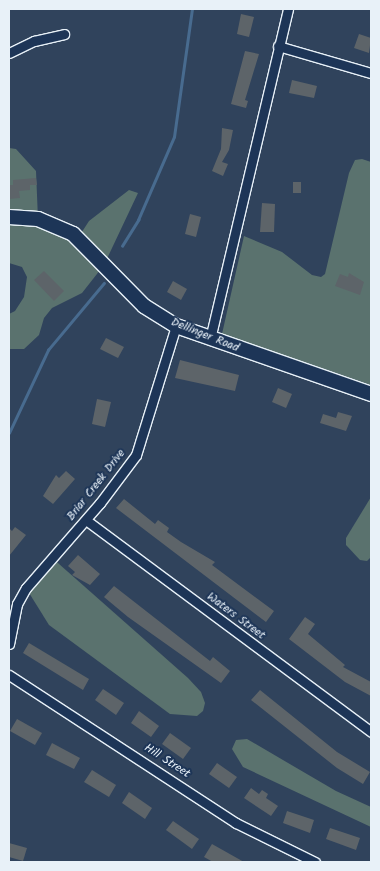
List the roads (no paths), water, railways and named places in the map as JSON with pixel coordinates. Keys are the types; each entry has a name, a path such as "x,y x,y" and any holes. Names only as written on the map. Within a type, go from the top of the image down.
{"street":[{"path":"210,339 288,9"},
{"path":"9,53 41,39 64,34"},
{"path":"278,46 371,73"},
{"name":"Dellinger Road","path":"9,217 38,219 73,234 144,306 176,326 371,394"},
{"name":"Briar Creek Drive","path":"9,644 17,604 26,588 86,520 136,455 176,326"},
{"name":"Waters Street","path":"86,520 371,732"},
{"name":"Hill Street","path":"9,675 236,822 315,862"}],"waterway":[{"path":"122,246 138,220 174,137 192,9"},
{"path":"9,433 48,350 104,283"}]}
